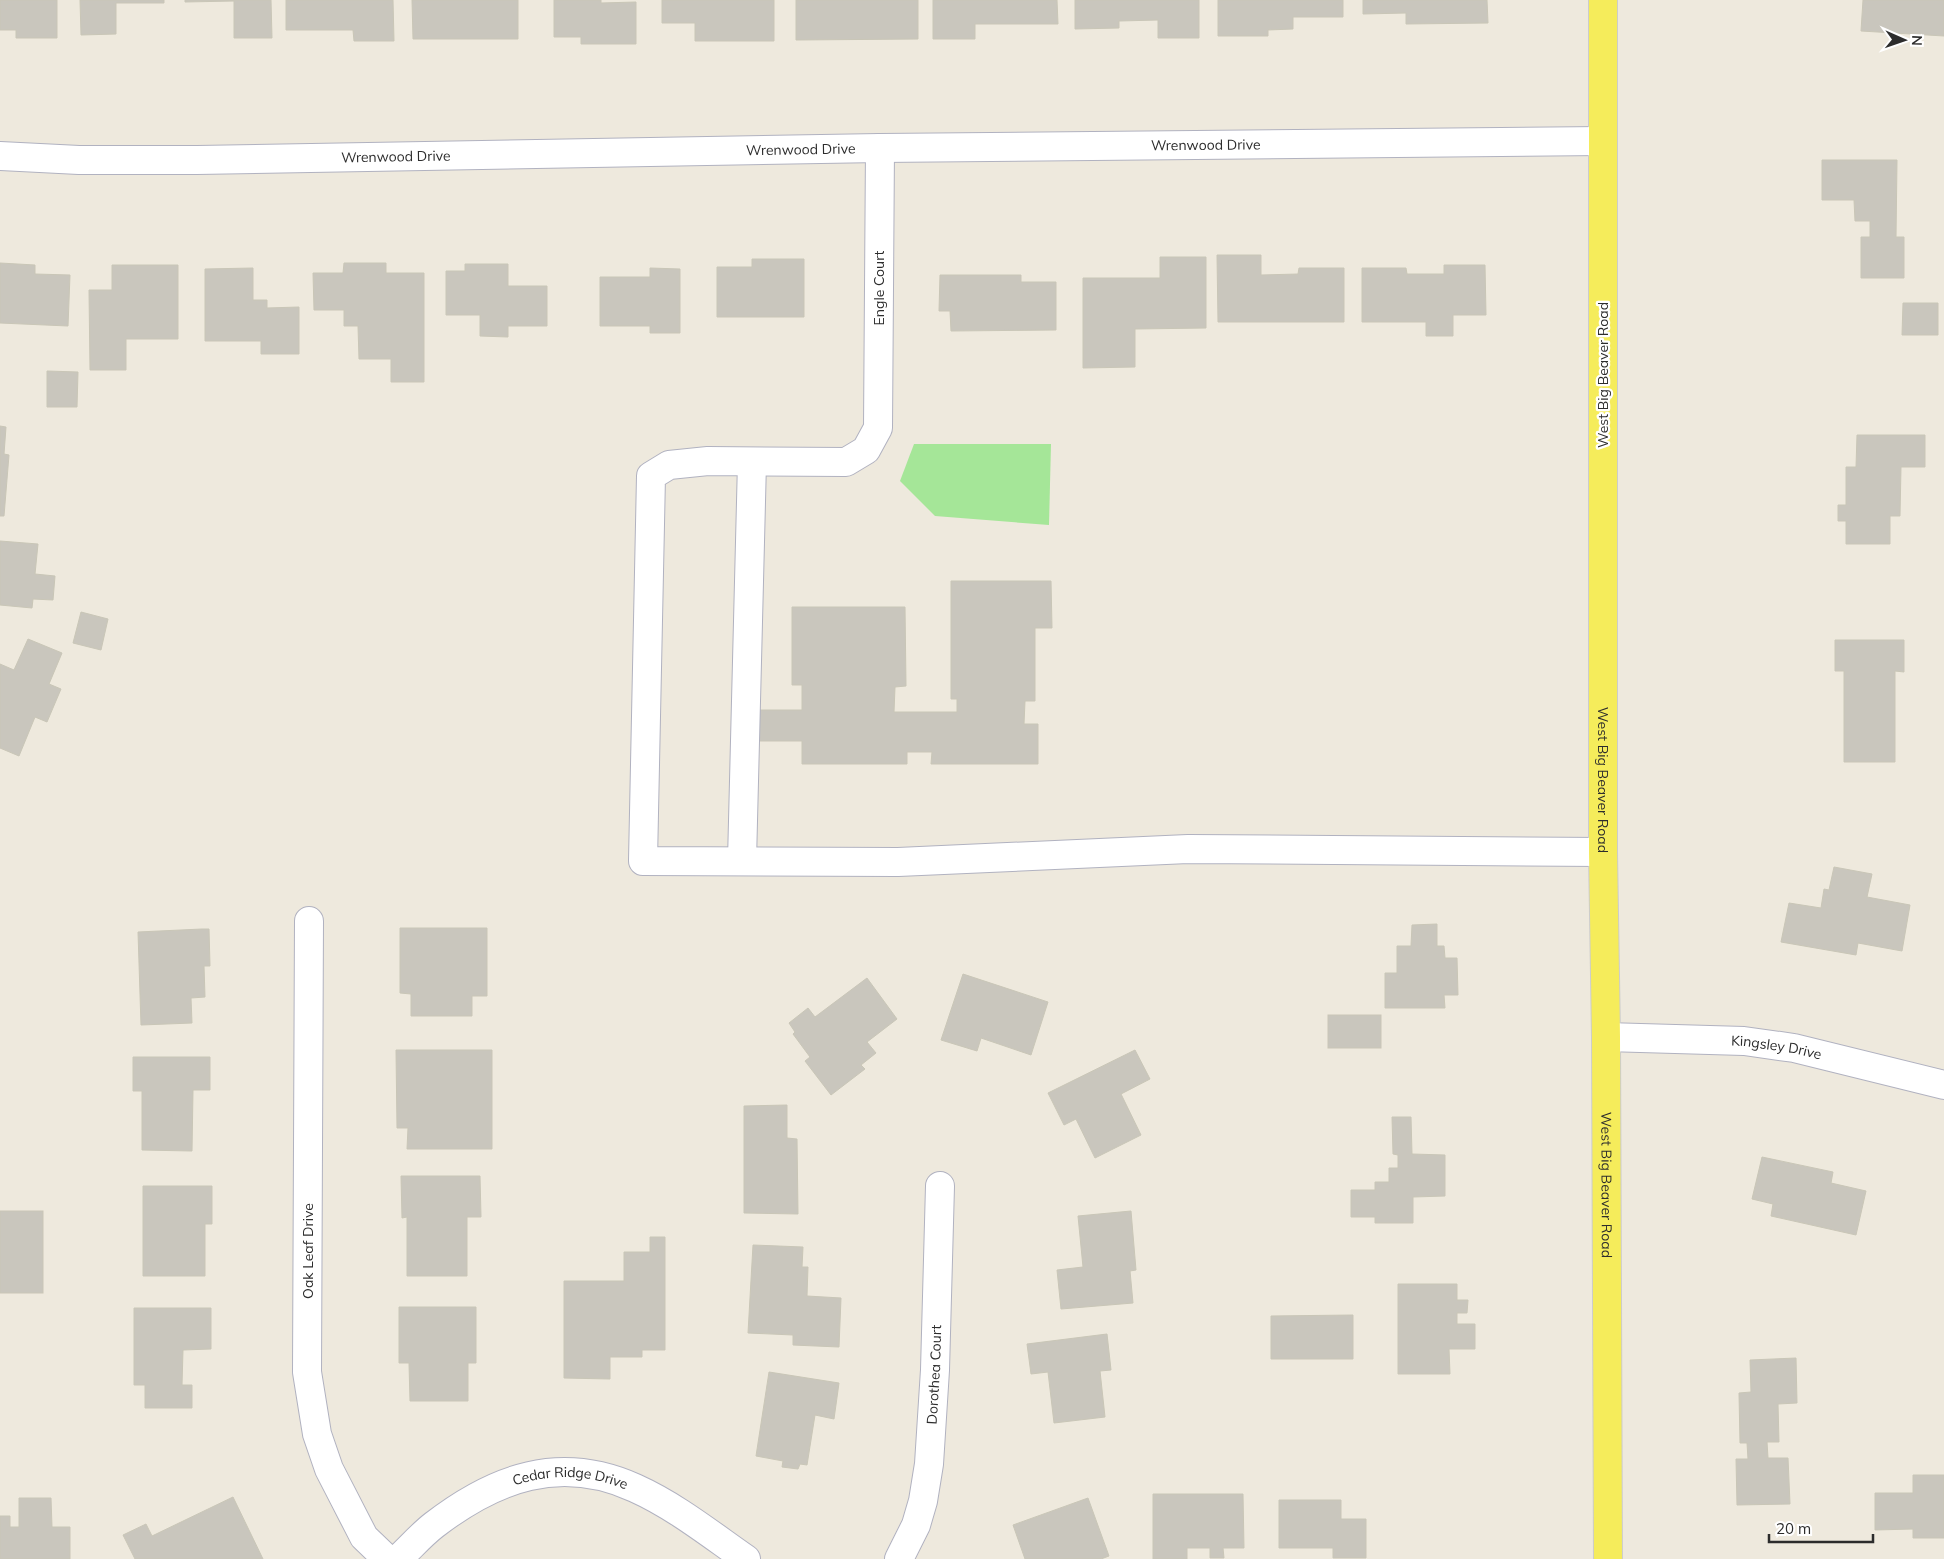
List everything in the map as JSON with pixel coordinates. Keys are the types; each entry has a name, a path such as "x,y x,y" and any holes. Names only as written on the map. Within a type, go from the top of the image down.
{"main road":[{"name":"West Big Beaver Road","path":"1603,0 1602,852 1606,1037 1608,1559"}],"street":[{"name":"Wrenwood Drive","path":"0,156 79,160 197,160 880,148 1603,141"},
{"name":"Engle Court","path":"752,462 846,462 866,450 878,428 880,148"},
{"path":"742,861 752,462 708,462 669,465 650,476 643,861 898,862 1188,849 1602,852"},
{"name":"Oak Leaf Drive","path":"309,921 307,1372 317,1434 329,1469 364,1537 386,1559"},
{"name":"Kingsley Drive","path":"1606,1037 1718,1040 1794,1048 1944,1085"},
{"name":"Dorothea Court","path":"899,1559 916,1525 923,1501 929,1464 936,1370 940,1186"},
{"name":"Cedar Ridge Drive","path":"398,1559 433,1526 479,1494 525,1476 549,1473 578,1473 614,1480 635,1488 672,1507 746,1559"}],"green space":[{"path":"914,444 1051,444 1049,525 935,516 900,481"}],"building":[{"path":"0,0 57,0 57,38 16,38 16,30 0,30"},
{"path":"80,0 164,0 164,3 116,3 116,34 81,35"},
{"path":"185,0 271,0 272,38 234,38 234,1 185,2"},
{"path":"286,0 393,0 394,41 354,41 353,30 286,30"},
{"path":"412,0 518,0 518,39 413,39"},
{"path":"554,0 601,0 601,3 636,2 636,44 581,44 581,37 554,37"},
{"path":"662,0 774,0 774,41 695,41 695,23 662,23"},
{"path":"796,0 918,0 918,39 796,40"},
{"path":"933,0 1057,0 1058,24 975,24 975,39 933,39"},
{"path":"1075,0 1199,0 1199,38 1158,38 1158,20 1119,21 1119,28 1075,29"},
{"path":"1218,0 1343,0 1343,17 1293,17 1293,29 1268,30 1268,36 1218,36"},
{"path":"1363,0 1487,0 1488,23 1406,24 1406,13 1363,14"},
{"path":"1863,0 1944,0 1944,36 1861,31"},
{"path":"1822,160 1897,160 1896,237 1904,237 1904,278 1861,278 1861,237 1870,237 1870,221 1855,221 1854,200 1822,200"},
{"path":"1217,255 1261,255 1261,275 1298,274 1299,268 1344,268 1344,322 1218,322"},
{"path":"1160,257 1206,257 1206,328 1135,329 1135,367 1083,368 1083,278 1160,278"},
{"path":"752,259 804,259 804,317 717,317 717,267 752,267"},
{"path":"0,263 35,265 35,274 70,275 68,326 0,323"},
{"path":"344,263 386,263 386,273 424,273 424,382 391,382 391,359 359,359 358,326 344,326 344,310 314,310 313,273 343,273"},
{"path":"465,264 508,264 508,286 547,286 547,326 508,326 508,337 480,336 480,315 446,315 446,271 465,271"},
{"path":"112,265 178,265 178,339 126,339 126,370 90,370 89,290 112,290"},
{"path":"1444,265 1485,265 1486,315 1453,315 1453,336 1426,336 1426,322 1362,322 1362,268 1406,268 1407,274 1444,274"},
{"path":"253,268 253,300 267,300 267,308 299,307 299,354 261,354 261,341 205,341 205,269"},
{"path":"650,268 680,269 680,333 650,333 650,326 600,326 600,277 650,277"},
{"path":"940,275 1021,275 1021,282 1056,282 1056,330 951,331 950,311 939,311"},
{"path":"1903,303 1938,303 1938,335 1902,335"},
{"path":"47,371 78,372 77,407 47,407"},
{"path":"0,426 6,427 4,454 9,455 4,516 0,516"},
{"path":"1857,435 1925,435 1925,467 1901,467 1900,516 1890,516 1890,544 1846,544 1846,521 1838,521 1838,505 1846,505 1846,467 1856,467"},
{"path":"0,541 38,544 35,574 55,576 53,600 33,599 32,608 0,605"},
{"path":"951,581 1051,581 1052,628 1035,628 1035,701 1025,701 1024,724 1038,724 1038,764 931,764 932,752 907,752 907,764 802,764 802,741 753,741 753,710 802,710 802,685 792,685 792,607 905,607 906,686 895,687 894,712 957,712 957,699 951,699"},
{"path":"81,612 108,619 101,650 73,643"},
{"path":"28,639 62,653 49,684 61,689 47,722 35,717 19,756 0,748 0,664 14,670"},
{"path":"1835,640 1904,640 1904,672 1895,671 1895,762 1844,762 1844,671 1835,671"},
{"path":"1834,867 1872,874 1867,897 1910,905 1902,951 1858,943 1856,955 1781,942 1789,903 1821,908 1824,889 1829,890"},
{"path":"1437,924 1437,946 1444,946 1445,958 1457,958 1458,995 1444,995 1445,1008 1385,1008 1385,973 1397,973 1397,946 1411,946 1412,925"},
{"path":"400,928 487,928 487,996 472,996 472,1016 411,1016 411,994 400,993"},
{"path":"209,929 210,966 204,966 205,997 191,998 192,1023 141,1025 138,932"},
{"path":"963,974 1048,1002 1031,1055 981,1038 977,1051 941,1040"},
{"path":"867,978 897,1019 867,1042 876,1053 861,1065 865,1069 831,1095 805,1061 810,1057 793,1034 795,1032 789,1023 808,1008 815,1017"},
{"path":"1328,1015 1381,1015 1381,1048 1328,1048"},
{"path":"396,1050 492,1050 492,1149 407,1149 408,1128 397,1128"},
{"path":"1135,1050 1150,1079 1121,1094 1141,1135 1095,1158 1076,1119 1064,1125 1048,1093"},
{"path":"133,1057 210,1057 210,1090 193,1090 192,1151 142,1150 142,1091 133,1091"},
{"path":"787,1105 787,1138 797,1139 798,1214 744,1213 744,1106"},
{"path":"1392,1117 1411,1117 1412,1154 1445,1155 1445,1196 1413,1197 1413,1223 1375,1223 1375,1217 1351,1217 1351,1190 1375,1190 1375,1182 1389,1182 1389,1168 1398,1168 1398,1155 1393,1154"},
{"path":"1762,1157 1833,1172 1831,1183 1866,1191 1856,1235 1771,1216 1773,1204 1752,1199"},
{"path":"401,1176 480,1176 481,1217 467,1217 467,1276 407,1276 407,1217 402,1218"},
{"path":"143,1186 212,1186 212,1224 205,1224 205,1276 143,1276"},
{"path":"0,1211 43,1211 43,1293 0,1293"},
{"path":"1131,1211 1136,1270 1130,1271 1133,1303 1061,1309 1057,1270 1083,1267 1078,1216"},
{"path":"650,1237 665,1237 665,1350 642,1350 642,1357 610,1357 610,1379 564,1378 564,1281 624,1281 624,1252 650,1252"},
{"path":"753,1245 803,1247 802,1267 808,1267 807,1296 841,1298 839,1347 793,1345 793,1335 748,1333"},
{"path":"1398,1284 1457,1284 1457,1300 1468,1300 1467,1313 1457,1313 1457,1324 1475,1324 1475,1349 1449,1349 1450,1374 1398,1374"},
{"path":"399,1307 476,1307 476,1363 468,1363 468,1401 410,1401 409,1363 399,1363"},
{"path":"134,1308 211,1308 211,1349 183,1350 182,1385 192,1385 192,1408 145,1408 145,1385 134,1385"},
{"path":"1353,1315 1353,1359 1271,1359 1271,1316"},
{"path":"1107,1334 1111,1370 1100,1371 1105,1417 1054,1423 1048,1372 1031,1374 1027,1344"},
{"path":"1796,1358 1797,1403 1778,1404 1779,1442 1767,1442 1768,1458 1788,1458 1790,1504 1737,1505 1736,1459 1748,1459 1747,1443 1740,1443 1739,1393 1751,1392 1750,1360"},
{"path":"769,1372 839,1383 834,1419 815,1415 807,1465 800,1464 798,1469 782,1467 783,1461 756,1456"},
{"path":"1913,1475 1944,1475 1944,1538 1913,1538 1913,1529 1875,1530 1875,1493 1913,1493"},
{"path":"1153,1494 1243,1494 1244,1548 1223,1548 1224,1558 1210,1558 1210,1548 1187,1548 1187,1559 1153,1559"},
{"path":"233,1497 263,1559 135,1559 123,1535 146,1524 152,1536"},
{"path":"19,1498 51,1498 52,1527 70,1527 70,1559 0,1559 0,1516 10,1516 10,1527 19,1527"},
{"path":"1088,1498 1109,1556 1101,1559 1025,1559 1013,1525"},
{"path":"1279,1500 1341,1500 1341,1519 1366,1519 1366,1558 1333,1558 1333,1548 1279,1548"}]}
